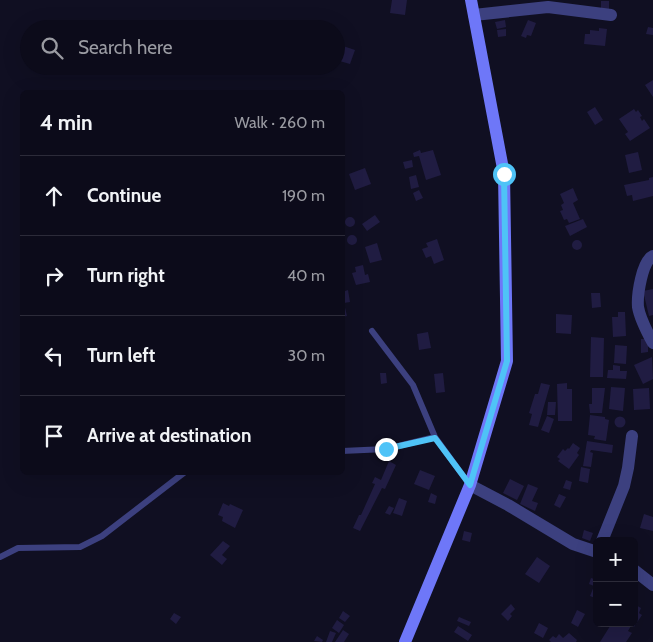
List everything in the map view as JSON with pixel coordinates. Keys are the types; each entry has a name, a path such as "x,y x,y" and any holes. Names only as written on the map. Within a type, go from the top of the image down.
{"main road":[{"path":"405,642 470,485 507,361 504,174 471,0"}],"street":[{"path":"474,15 548,7 611,15"},
{"path":"653,256 645,262 638,306 646,330 653,343"},
{"path":"604,537 624,486 632,436"},
{"path":"470,485 508,505 573,544 593,551"},
{"path":"638,573 653,585"}],"lane":[{"path":"372,331 413,384 435,438 470,485"},
{"path":"345,451 386,449 435,438"},
{"path":"0,557 18,548 80,548 102,536 182,475"}],"building":[{"path":"392,0 407,0 405,15 390,13"},
{"path":"601,1 609,1 609,10 601,10"},
{"path":"505,20 506,27 497,29 495,22"},
{"path":"528,20 536,23 531,36 527,35 526,38 521,36"},
{"path":"648,27 653,28 653,35 646,34"},
{"path":"599,28 607,29 605,46 584,44 585,34 590,34 590,30 599,31"},
{"path":"506,29 506,36 498,37 497,30"},
{"path":"345,47 355,50 350,64 345,63"},
{"path":"653,80 653,97 645,85"},
{"path":"595,107 603,120 595,125 587,112"},
{"path":"634,109 636,112 638,110 642,116 640,117 642,121 644,119 650,128 630,141 625,134 628,132 619,119"},
{"path":"420,150 421,153 433,150 441,175 426,180 419,156 414,157 413,153"},
{"path":"638,152 642,170 629,173 625,155"},
{"path":"412,160 413,167 405,169 403,162"},
{"path":"365,168 371,184 355,190 349,174"},
{"path":"416,175 419,187 411,189 409,177"},
{"path":"653,177 653,196 633,201 632,195 627,196 624,185 649,180 649,178"},
{"path":"573,188 578,200 573,203 580,219 569,223 567,219 564,220 560,211 563,210 561,205 564,203 560,194"},
{"path":"419,190 423,198 416,201 413,193"},
{"path":"375,215 380,222 367,231 362,224"},
{"path":"350,217 355,222 350,227 345,222"},
{"path":"583,219 587,227 570,236 565,226"},
{"path":"352,235 357,240 352,245 347,240"},
{"path":"437,239 444,260 434,264 431,256 426,258 422,249 428,247 426,243"},
{"path":"577,240 582,245 577,250 572,245"},
{"path":"377,243 382,260 370,263 365,247"},
{"path":"363,265 365,275 368,274 370,282 356,285 352,273 356,272 355,267"},
{"path":"653,289 653,315 649,316 643,291"},
{"path":"348,290 350,302 345,303 345,291"},
{"path":"591,293 600,293 601,307 592,308"},
{"path":"618,312 625,312 626,336 613,337 612,317 618,317"},
{"path":"556,314 572,315 571,334 556,333"},
{"path":"428,332 431,348 419,350 417,334"},
{"path":"591,337 604,338 603,377 590,377"},
{"path":"641,339 648,339 648,352 641,353"},
{"path":"615,345 627,346 626,364 614,363"},
{"path":"652,357 653,379 643,384 634,365"},
{"path":"613,365 620,366 620,371 627,371 626,379 607,378 608,370 613,370"},
{"path":"380,373 386,373 387,383 381,384"},
{"path":"443,373 445,392 436,393 434,374"},
{"path":"541,383 550,385 538,427 529,425 532,414 529,413"},
{"path":"567,383 567,389 572,389 572,421 558,421 557,384"},
{"path":"611,387 625,388 623,411 609,409"},
{"path":"592,388 605,388 602,413 590,413 589,404 592,404"},
{"path":"649,388 650,409 634,410 633,389"},
{"path":"548,402 556,402 555,415 547,415"},
{"path":"590,415 605,417 605,419 609,420 606,441 594,439 595,436 588,435"},
{"path":"547,416 554,419 549,433 541,430"},
{"path":"620,416 626,422 620,428 614,422"},
{"path":"587,441 613,445 612,453 591,450 590,452 593,453 591,467 583,466"},
{"path":"573,443 580,448 577,453 579,455 569,469 558,461 560,459 557,457 563,449 565,451 569,449"},
{"path":"389,461 396,465 385,489 382,488 360,531 353,528 375,484 372,483 375,477 381,480"},
{"path":"581,467 590,469 588,483 579,481"},
{"path":"420,470 435,476 429,490 414,484"},
{"path":"510,479 524,486 517,500 503,493"},
{"path":"566,480 572,482 570,490 563,488"},
{"path":"528,484 538,488 532,501 538,503 535,511 520,504"},
{"path":"431,493 437,496 435,504 428,502"},
{"path":"559,494 566,497 560,508 554,505"},
{"path":"399,498 407,501 402,516 393,513"},
{"path":"223,503 243,510 235,528 222,521 223,517 218,515"},
{"path":"389,506 394,508 390,515 385,513"},
{"path":"644,514 653,517 653,531 640,528"},
{"path":"584,530 593,533 590,541 582,538"},
{"path":"464,531 472,533 470,542 462,540"},
{"path":"223,541 230,546 222,555 227,559 222,565 210,555"},
{"path":"537,557 550,566 539,583 525,574"},
{"path":"591,578 593,579 593,586 589,584"},
{"path":"511,604 515,609 510,614 512,616 508,621 501,614"},
{"path":"638,606 641,608 639,613 642,615 638,621"},
{"path":"577,610 585,614 578,627 571,623"},
{"path":"343,611 350,616 345,622 339,618"},
{"path":"174,613 181,617 176,624 170,619"},
{"path":"459,617 471,622 469,626 457,621"},
{"path":"337,620 344,625 339,633 332,628"},
{"path":"539,623 548,628 543,638 534,633"},
{"path":"458,626 472,635 468,641 454,632"},
{"path":"609,627 630,627 628,631 632,633 626,642 600,642"},
{"path":"343,630 349,634 344,642 335,642"},
{"path":"330,631 336,633 332,642 326,642"},
{"path":"569,633 577,640 576,642 551,642 549,640 553,636 556,638 559,634 563,638"},
{"path":"317,636 323,640 322,642 314,641"}],"route":[{"path":"386,449 435,438 470,485 507,361 504,174"}]}
